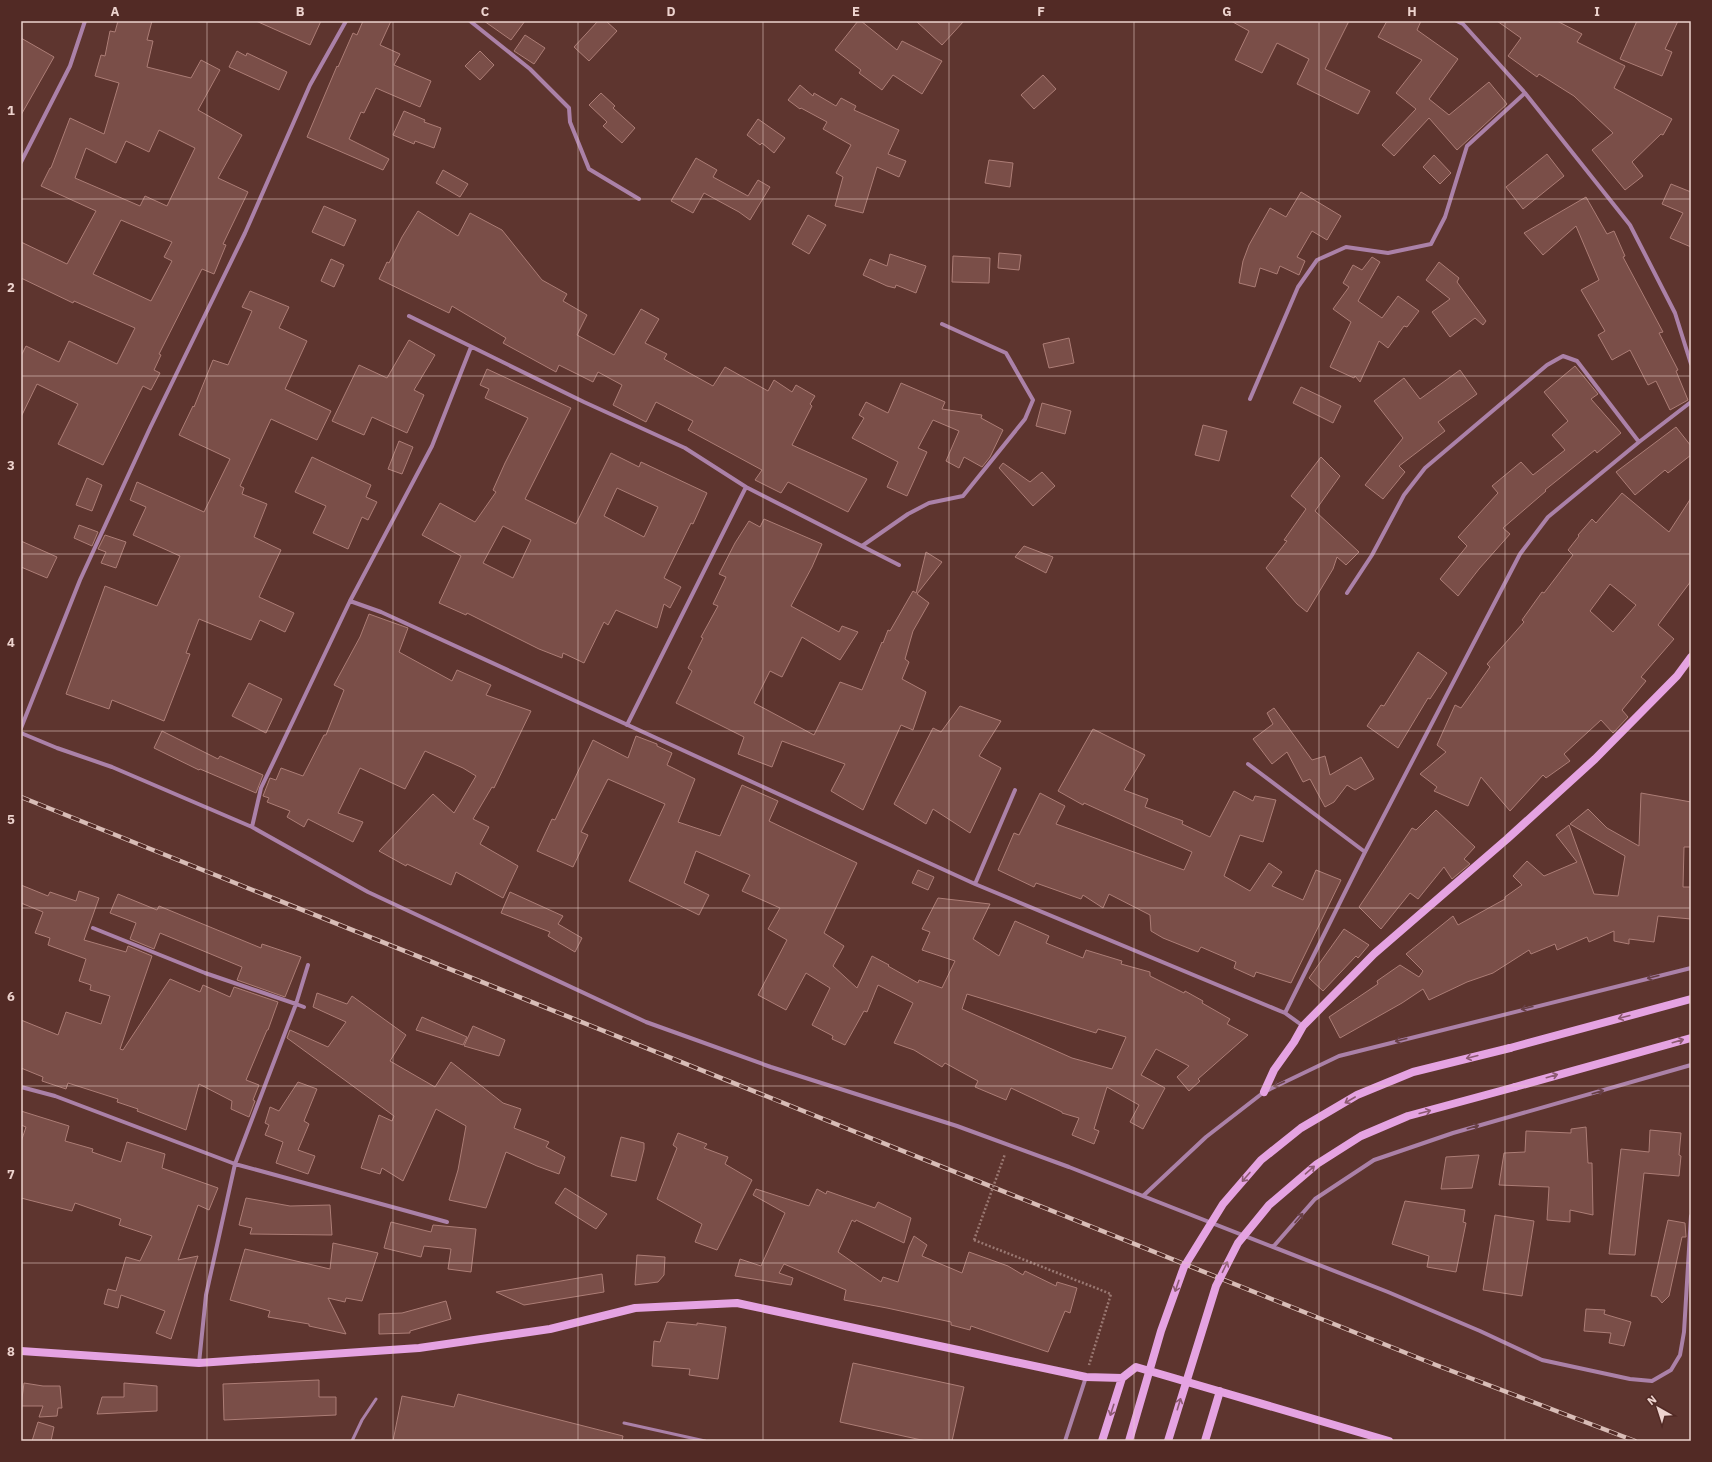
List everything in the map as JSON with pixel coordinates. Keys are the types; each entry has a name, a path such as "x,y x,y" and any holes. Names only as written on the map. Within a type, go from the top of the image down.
{"main road":[{"path":"1264,1092 1274,1070 1294,1042 1303,1026 1374,954 1507,839 1595,759 1677,676 1691,657"},
{"path":"1129,1441 1161,1331 1184,1267 1223,1204 1261,1160 1301,1128 1357,1095 1413,1072 1510,1048 1691,999"},
{"path":"1168,1441 1216,1286 1238,1243 1269,1205 1317,1164 1361,1136 1408,1116 1691,1038"},
{"path":"21,1351 199,1364 419,1348 550,1329 635,1308 737,1303 1086,1377 1122,1378"},
{"path":"1102,1441 1122,1378 1136,1367 1389,1441"},
{"path":"1205,1441 1220,1391"}],"street":[{"path":"21,162 70,66 85,21"},
{"path":"21,728 90,558 150,428 245,233 310,85 346,21"},
{"path":"470,21 530,69 569,108 570,122 589,169 639,199"},
{"path":"1457,21 1464,23 1526,93 1630,225 1675,313 1691,364"},
{"path":"1250,399 1298,287 1317,260 1346,247 1388,253 1432,244 1445,217 1466,146 1526,93"},
{"path":"409,316 584,402 684,448 746,487 899,565"},
{"path":"862,546 908,514 929,503 963,496 1025,419 1033,400 1006,352 942,324"},
{"path":"252,827 261,788 350,601 432,446 470,347"},
{"path":"1347,593 1372,555 1404,495 1424,468 1547,365 1563,356 1577,361 1639,442"},
{"path":"1285,1013 1365,852 1520,554 1548,517 1639,442 1691,402"},
{"path":"627,725 746,487"},
{"path":"350,601 381,612 975,884 1285,1013 1303,1026"},
{"path":"21,733 57,748 112,767 252,827 368,892 646,1022 771,1066 957,1126 1388,1292 1480,1331 1542,1360 1630,1379 1652,1381 1671,1370 1680,1355 1684,1332 1691,1216"},
{"path":"1248,764 1365,852"},
{"path":"975,884 1015,790"},
{"path":"93,928 205,972 304,1007"},
{"path":"199,1364 206,1295 235,1164 296,1004 308,966"},
{"path":"1142,1196 1206,1137 1264,1092 1339,1056 1691,968"},
{"path":"1273,1247 1315,1199 1374,1160 1453,1133 1691,1065"},
{"path":"21,1087 55,1096 235,1164 447,1222"},
{"path":"1065,1441 1086,1377"}],"lane":[{"path":"352,1441 362,1420 376,1399"},
{"path":"624,1423 705,1441"}],"path":[{"path":"1005,1154 974,1240 1111,1294 1086,1377"}],"building":[{"path":"118,21 152,21 147,40 153,41 147,67 191,78 201,60 220,70 198,110 242,135 218,178 248,192 223,244 226,245 214,274 202,269 159,354 161,355 154,370 160,373 151,390 143,386 103,465 58,444 78,404 37,384 21,417 21,356 26,346 59,362 69,341 117,364 135,328 74,301 73,303 21,278 21,242 67,264 96,211 41,186 51,168 70,118 104,134 119,83 95,76 101,55 105,56 110,31 115,32","holes":["159,130 195,148 167,206 145,196 140,206 75,178 86,148 116,163 126,141 149,152","121,220 172,242 164,257 172,261 151,301 93,274"]},
{"path":"256,21 321,21 310,45"},
{"path":"363,21 391,21 380,45 400,54 394,65 431,81 420,107 376,88 364,113 361,112 349,139 389,159 383,170 307,137 337,66 338,67 353,33 357,35"},
{"path":"484,21 525,21 511,40"},
{"path":"598,21 606,21 617,31 589,61 574,47"},
{"path":"858,21 861,21 897,50 902,41 942,61 922,94 893,75 882,90 859,73 861,70 835,50"},
{"path":"916,21 964,21 942,45"},
{"path":"1231,21 1349,21 1325,69 1370,91 1358,114 1297,84 1309,59 1277,43 1262,73 1235,60 1249,31"},
{"path":"1387,21 1421,21 1417,30 1458,59 1429,99 1449,115 1489,82 1507,104 1457,150 1429,118 1394,156 1382,145 1416,109 1396,93 1422,60 1378,37"},
{"path":"1497,21 1557,21 1582,34 1577,42 1625,66 1614,88 1672,119 1663,135 1661,134 1632,162 1643,176 1625,190 1592,150 1613,133 1574,96 1539,74 1537,77 1508,56 1521,38"},
{"path":"1637,21 1678,21 1665,49 1672,52 1662,76 1620,59"},
{"path":"525,35 545,48 534,64 514,51"},
{"path":"21,38 54,57 21,115"},
{"path":"237,51 246,56 247,53 287,72 279,90 229,67"},
{"path":"480,51 494,65 480,80 465,66"},
{"path":"1043,75 1056,89 1034,109 1021,95"},
{"path":"800,85 813,96 814,93 836,106 841,98 856,106 854,110 899,130 888,154 906,161 899,177 877,167 863,213 835,206 843,177 836,173 851,145 823,129 827,122 801,108 800,109 788,100"},
{"path":"601,93 615,106 613,108 635,128 622,143 603,126 607,122 589,105"},
{"path":"404,111 425,120 424,122 441,128 434,148 415,141 414,144 393,135"},
{"path":"758,119 785,138 774,153 762,143 760,145 747,135"},
{"path":"1547,154 1564,176 1523,209 1506,187"},
{"path":"1434,155 1451,173 1440,184 1423,167"},
{"path":"696,158 717,170 713,177 748,196 758,180 770,187 750,220 739,212 704,193 693,213 671,201"},
{"path":"989,160 1013,163 1010,187 985,183"},
{"path":"443,170 468,184 460,197 436,183"},
{"path":"1671,184 1691,192 1691,247 1670,238 1683,213 1662,204"},
{"path":"1301,192 1341,216 1327,240 1312,231 1297,257 1305,261 1299,275 1280,266 1277,274 1260,268 1255,287 1239,283 1243,261 1249,245 1270,208 1286,217"},
{"path":"1586,197 1607,234 1614,231 1625,256 1623,257 1663,332 1659,333 1678,370 1676,371 1688,400 1670,410 1656,381 1648,385 1630,350 1612,360 1598,335 1605,331 1581,290 1599,280 1576,226 1543,255 1524,233"},
{"path":"324,206 356,220 344,246 312,232"},
{"path":"418,211 458,236 470,213 502,230 542,280 567,294 563,301 587,315 577,335 614,355 641,309 659,319 645,343 667,354 664,359 713,386 725,367 768,391 774,380 792,392 796,385 815,396 810,404 812,406 792,445 867,479 848,512 788,482 781,493 755,480 762,470 688,430 693,421 656,402 646,422 613,405 622,385 598,372 593,382 559,365 556,372 503,343 506,338 452,306 449,313 379,279 387,262 389,263 402,237"},
{"path":"808,215 826,225 809,254 792,244"},
{"path":"999,253 1021,255 1019,270 998,268"},
{"path":"890,254 926,266 916,293 896,285 895,288 887,286 863,275 870,259 887,266"},
{"path":"953,256 990,258 989,283 952,282"},
{"path":"1372,257 1380,262 1358,301 1382,318 1398,296 1419,311 1407,327 1404,326 1388,348 1379,341 1360,382 1355,376 1354,378 1330,367 1351,322 1333,309 1349,287 1343,283 1353,265 1362,270"},
{"path":"331,259 344,265 334,287 321,281"},
{"path":"1439,262 1459,278 1457,282 1486,321 1483,325 1475,318 1450,337 1432,312 1450,299 1426,280"},
{"path":"250,291 289,307 279,328 307,341 285,389 331,411 317,440 271,419 240,486 244,488 242,494 267,504 254,537 281,550 259,597 294,613 285,632 260,620 251,640 199,619 186,653 190,654 164,721 112,700 109,709 66,694 105,586 157,606 180,556 133,535 146,507 130,500 137,482 204,512 230,459 179,435 193,406 194,407 213,360 228,365 252,311 242,307"},
{"path":"1069,338 1074,363 1049,368 1043,344"},
{"path":"409,340 435,355 414,390 424,395 407,433 372,417 364,435 332,421 359,365 387,378"},
{"path":"1575,366 1598,394 1591,399 1621,433 1597,453 1595,450 1545,490 1546,491 1503,528 1510,534 1479,569 1458,596 1440,579 1467,546 1458,537 1498,493 1492,486 1521,462 1533,475 1565,450 1552,435 1568,421 1544,392"},
{"path":"487,369 571,408 525,499 576,524 611,453 639,467 641,462 707,493 693,524 691,523 664,578 681,587 670,608 664,604 657,628 616,610 608,625 604,622 584,663 563,653 562,658 539,649 467,613 466,615 439,603 461,556 422,535 440,503 475,522 496,492 493,490 528,418 485,398 489,389 480,385","holes":["617,488 658,507 644,537 604,516","503,526 531,540 513,578 483,563"]},
{"path":"1460,370 1477,394 1438,422 1445,431 1399,466 1405,472 1383,499 1365,485 1403,438 1374,401 1404,378 1420,399"},
{"path":"901,383 945,402 942,409 982,415 981,418 1003,430 990,457 982,467 964,457 959,468 946,461 959,431 933,420 918,448 927,452 907,496 887,487 898,462 852,438 864,418 859,415 866,402 888,413"},
{"path":"1301,387 1341,406 1333,423 1293,403"},
{"path":"1042,403 1071,411 1065,434 1036,426"},
{"path":"1203,425 1227,431 1219,461 1195,455"},
{"path":"1676,427 1691,446 1691,455 1668,473 1665,470 1635,495 1616,472"},
{"path":"399,441 413,447 402,474 388,469"},
{"path":"312,457 371,485 366,497 377,502 368,520 362,517 348,549 313,533 326,506 295,492"},
{"path":"1321,457 1340,476 1315,511 1359,552 1346,565 1337,557 1333,569 1307,612 1297,604 1266,568 1287,541 1284,540 1306,509 1291,496"},
{"path":"1003,463 1030,482 1042,472 1055,486 1033,506 999,468"},
{"path":"87,478 102,485 92,511 76,505"},
{"path":"1622,493 1669,532 1691,498 1691,581 1658,625 1674,639 1641,677 1646,681 1622,710 1628,717 1613,733 1601,720 1564,754 1570,761 1546,778 1543,775 1510,811 1481,777 1468,806 1434,791 1437,787 1420,774 1446,752 1437,745 1455,705 1461,708 1490,667 1487,664 1524,622 1522,620 1542,592 1544,593 1573,555 1568,550 1579,536 1578,535 1592,519 1596,523","holes":["1610,584 1636,605 1613,632 1590,611"]},
{"path":"764,519 822,544 812,567 791,606 839,632 842,626 858,632 840,660 802,637 782,677 770,671 754,703 814,735 840,682 862,690 888,630 890,631 913,591 916,593 926,552 942,562 917,594 929,603 913,631 905,659 909,662 902,679 926,692 913,730 901,725 863,810 831,791 845,764 782,741 772,767 738,754 744,737 676,703 692,671 688,668 703,638 701,637 718,606 713,604 726,577 719,574 735,543 749,521 760,527"},
{"path":"79,525 98,532 92,546 74,538"},
{"path":"105,535 126,542 116,568 101,563 106,552 98,549"},
{"path":"21,541 57,557 47,578 21,567"},
{"path":"1024,546 1053,557 1046,573 1015,557"},
{"path":"369,614 408,628 399,652 452,681 457,670 491,685 486,695 531,711 494,788 492,787 473,819 489,827 480,844 518,866 503,898 456,872 451,885 407,864 406,866 379,851 433,794 454,813 476,776 463,768 425,751 405,789 360,768 338,813 363,822 353,842 308,819 304,827 287,817 290,811 267,802 269,798 263,796 270,778 276,780 281,768 303,776 324,735 326,735 344,690 334,685 360,637"},
{"path":"1418,652 1447,673 1430,699 1428,698 1398,748 1367,726 1381,705 1384,706"},
{"path":"249,683 282,699 266,733 232,716"},
{"path":"960,706 1001,721 979,756 1001,768 970,833 933,809 926,824 894,804 933,728 941,732"},
{"path":"1274,708 1312,760 1325,756 1330,775 1361,757 1374,779 1355,790 1347,785 1334,802 1325,807 1310,779 1303,782 1287,752 1272,764 1253,739 1273,724 1267,713"},
{"path":"1093,729 1145,755 1124,790 1148,799 1145,807 1183,821 1182,824 1210,837 1234,791 1253,801 1255,796 1276,800 1263,842 1240,835 1224,876 1250,891 1269,863 1282,872 1272,886 1303,900 1316,870 1341,880 1291,983 1256,972 1254,977 1234,968 1236,962 1201,947 1198,952 1163,938 1151,931 1150,915 1109,894 1103,908 1083,895 1081,899 1036,883 1034,887 998,870 1014,833 1019,835 1040,793 1065,806 1056,824 1184,870 1192,852 1084,803 1083,805 1058,791"},
{"path":"162,731 218,759 220,756 263,775 256,793 200,769 199,770 154,748"},
{"path":"636,736 657,744 657,746 672,753 667,765 695,779 678,822 720,836 742,785 778,801 769,821 857,863 824,933 844,946 833,966 857,988 872,956 918,983 919,980 942,988 955,961 922,950 930,932 922,929 938,898 990,904 973,939 999,956 1015,921 1049,936 1046,943 1083,958 1086,950 1122,961 1121,964 1150,972 1150,976 1184,993 1185,991 1203,1001 1202,1003 1230,1019 1227,1024 1248,1035 1198,1079 1200,1081 1189,1091 1177,1077 1189,1066 1156,1049 1141,1075 1165,1088 1143,1129 1130,1122 1139,1105 1107,1087 1094,1129 1099,1131 1094,1144 1072,1135 1079,1118 1062,1113 1011,1088 1006,1100 975,1087 978,1081 945,1063 942,1067 914,1050 894,1043 913,1003 878,985 867,1012 864,1011 845,1045 832,1039 833,1036 812,1025 830,988 806,973 786,1010 758,995 787,940 768,929 780,908 742,891 750,875 696,851 684,883 709,895 699,915 629,881 665,804 608,779 581,832 588,835 573,867 537,851 552,819 555,820 593,740 628,758","holes":["967,994 1096,1033 1098,1029 1126,1037 1112,1069 1072,1058 962,1009"]},
{"path":"1641,793 1691,802 1691,847 1684,847 1683,887 1691,887 1691,919 1658,916 1654,942 1629,939 1629,944 1614,941 1614,931 1589,942 1587,937 1557,950 1555,944 1531,954 1529,950 1493,973 1467,982 1429,1000 1423,989 1402,1003 1340,1038 1329,1017 1378,984 1377,981 1400,965 1419,977 1423,971 1406,954 1453,916 1458,925 1505,899 1505,897 1522,885 1513,876 1527,861 1544,876 1577,862 1556,835 1569,825 1594,894 1618,896 1625,856 1570,824 1588,809 1607,828 1639,846"},
{"path":"1436,810 1475,847 1464,859 1470,864 1452,879 1444,867 1418,899 1410,893 1381,929 1359,907 1412,828 1416,830"},
{"path":"918,870 934,877 928,890 912,883"},
{"path":"21,885 48,896 50,892 76,901 79,891 99,898 84,940 126,952 128,946 152,956 120,1049 123,1050 170,979 200,992 203,985 230,997 234,987 278,1002 268,1030 246,1080 259,1085 253,1100 255,1101 249,1117 231,1109 232,1101 199,1084 186,1130 137,1111 138,1109 117,1102 118,1099 68,1083 66,1089 42,1081 43,1077 21,1068 21,1020 58,1035 66,1012 101,1024 110,996 90,990 91,985 79,981 86,959 48,945 50,938 35,933 43,912 21,903"},
{"path":"510,892 563,916 558,924 582,938 575,952 548,936 550,932 501,913"},
{"path":"118,894 157,910 159,906 261,948 262,944 301,957 285,997 237,980 242,967 160,933 154,949 130,939 136,923 110,913"},
{"path":"1344,929 1369,945 1358,958 1356,956 1323,991 1309,978"},
{"path":"317,993 347,1004 352,996 406,1035 390,1061 435,1087 451,1062 503,1103 521,1109 514,1128 549,1142 546,1147 565,1157 559,1174 506,1152 486,1208 449,1200 458,1170 466,1126 436,1109 403,1181 382,1168 380,1174 361,1168 379,1115 392,1121 394,1116 287,1038 290,1030 328,1047 346,1022 313,1007"},
{"path":"422,1017 467,1037 463,1045 416,1030"},
{"path":"473,1026 505,1040 499,1056 464,1046"},
{"path":"298,1082 317,1089 304,1121 309,1124 298,1150 315,1156 308,1174 276,1163 283,1142 265,1135 269,1125 265,1123 270,1107 279,1111"},
{"path":"21,1111 69,1126 65,1141 93,1149 92,1152 121,1162 127,1142 165,1154 162,1168 218,1188 209,1210 198,1205 178,1260 198,1256 171,1339 156,1333 165,1311 121,1295 118,1308 104,1304 108,1289 116,1291 126,1257 140,1261 152,1236 119,1225 121,1219 75,1203 72,1211 21,1198 21,1142 26,1127 21,1125"},
{"path":"1586,1127 1588,1163 1592,1163 1593,1215 1570,1210 1570,1222 1547,1220 1549,1187 1499,1185 1504,1153 1525,1152 1526,1131 1571,1133 1571,1129"},
{"path":"1650,1130 1681,1133 1679,1176 1644,1173 1635,1255 1609,1254 1621,1149 1649,1152"},
{"path":"678,1133 707,1144 704,1148 728,1157 725,1164 752,1180 717,1250 695,1242 702,1224 657,1199 677,1148 673,1145"},
{"path":"621,1137 644,1143 644,1149 636,1181 611,1176"},
{"path":"1479,1155 1472,1188 1441,1189 1446,1157"},
{"path":"565,1188 607,1214 596,1229 555,1203"},
{"path":"756,1189 809,1206 817,1189 826,1194 827,1191 875,1208 878,1202 911,1218 904,1243 856,1220 855,1222 852,1220 838,1252 881,1282 883,1277 898,1282 914,1236 927,1245 922,1256 962,1273 969,1252 1008,1266 1023,1275 1025,1271 1056,1286 1057,1282 1077,1288 1070,1313 1065,1311 1048,1352 971,1326 970,1330 951,1325 951,1322 844,1300 846,1290 784,1264 779,1273 793,1278 791,1285 735,1276 740,1259 761,1266 785,1213 753,1195"},
{"path":"246,1198 290,1206 330,1205 332,1235 250,1234 252,1228 239,1225"},
{"path":"1405,1201 1465,1210 1463,1222 1466,1223 1456,1272 1427,1267 1429,1256 1392,1244"},
{"path":"1495,1215 1534,1221 1522,1296 1483,1290"},
{"path":"1668,1220 1685,1223 1686,1237 1682,1237 1669,1296 1662,1303 1657,1297 1651,1296"},
{"path":"391,1222 431,1232 433,1225 476,1229 471,1272 448,1269 451,1249 424,1246 421,1257 384,1248"},
{"path":"333,1243 378,1253 362,1301 346,1298 345,1302 328,1298 346,1334 309,1326 309,1324 268,1317 270,1311 230,1300 245,1249 330,1269"},
{"path":"637,1255 665,1257 664,1275 658,1282 635,1285"},
{"path":"602,1274 604,1292 524,1305 496,1292"},
{"path":"446,1301 451,1319 410,1331 410,1333 379,1334 379,1314 402,1313"},
{"path":"1586,1309 1605,1310 1604,1314 1631,1322 1624,1346 1609,1343 1611,1333 1584,1331"},
{"path":"667,1322 697,1325 697,1323 726,1327 718,1379 689,1375 690,1369 652,1366 654,1341 660,1342"},
{"path":"853,1363 964,1387 952,1441 926,1441 840,1422"},
{"path":"319,1380 319,1397 336,1397 336,1415 224,1420 223,1384"},
{"path":"24,1383 43,1386 60,1386 62,1408 58,1408 57,1416 39,1417 43,1406 21,1406"},
{"path":"124,1383 157,1386 157,1411 97,1414 102,1397 124,1397"},
{"path":"458,1394 623,1436 622,1441 393,1441 402,1396 454,1407"},
{"path":"38,1422 54,1427 51,1441 32,1441"}],"railway":[{"path":"21,797 1436,1365 1635,1441"}]}
